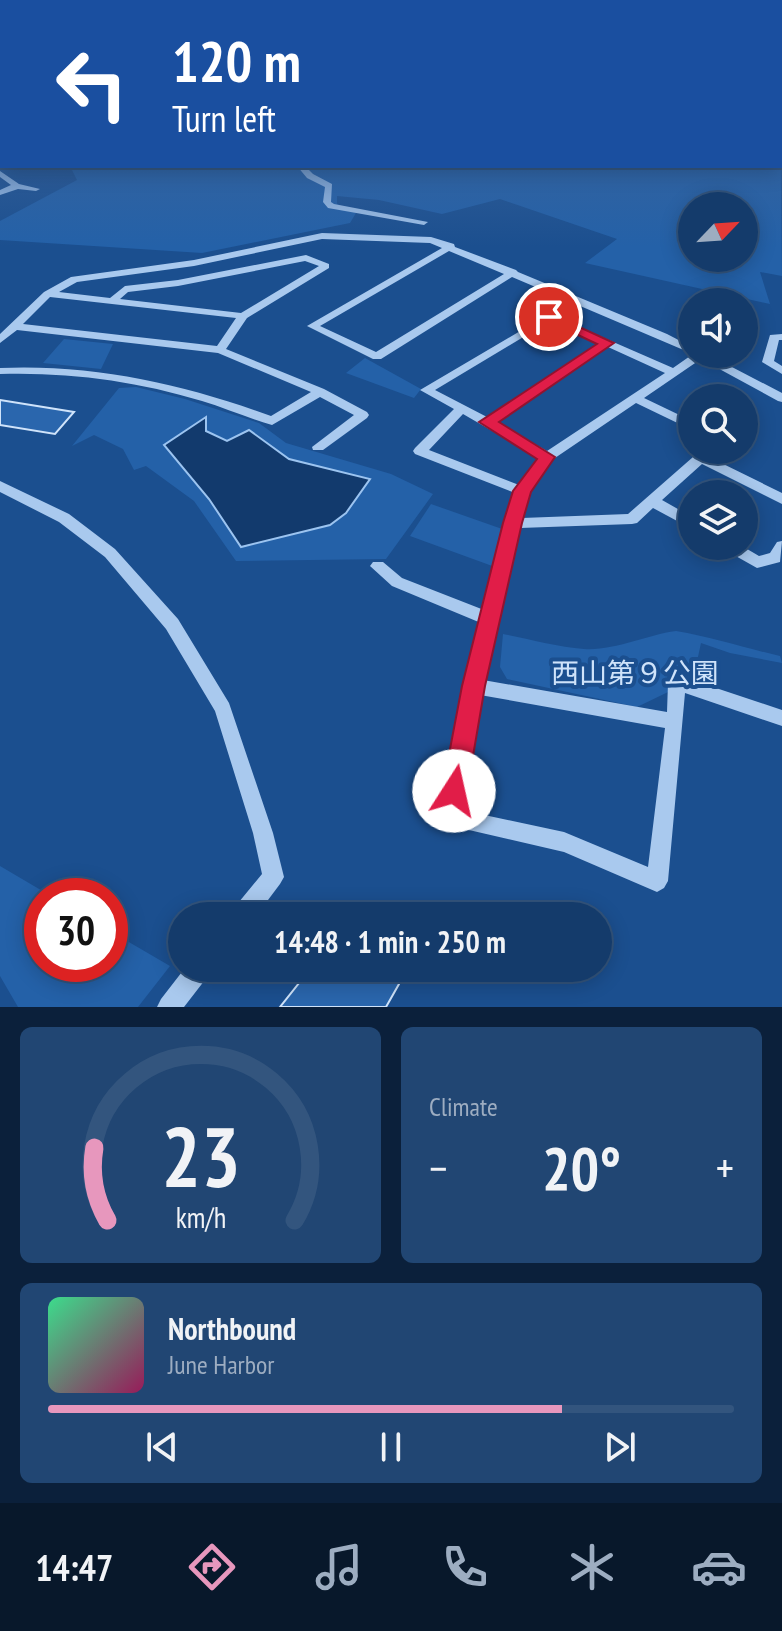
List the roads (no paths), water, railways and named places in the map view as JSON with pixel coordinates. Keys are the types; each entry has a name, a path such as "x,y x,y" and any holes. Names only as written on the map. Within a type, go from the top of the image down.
{"street":[{"path":"303,168 310,176 329,186 327,202 331,206 424,222"},
{"path":"0,173 17,186 36,189"},
{"path":"0,193 17,186"},
{"path":"420,238 424,222 432,209"},
{"path":"0,340 48,294 86,276 194,263 322,236 420,238 451,246 678,345"},
{"path":"451,246 312,326 377,357 513,272"},
{"path":"111,302 125,289 178,283 306,258 330,264 243,316 220,350"},
{"path":"48,294 243,316"},
{"path":"547,457 426,390 549,317 672,372"},
{"path":"14,326 220,350 320,392 363,415 318,447"},
{"path":"782,337 774,337 768,362 782,371"},
{"path":"487,422 607,343"},
{"path":"678,368 637,399 547,457 522,491 473,686 450,817 564,842 657,881 677,683 782,718"},
{"path":"725,368 782,398"},
{"path":"0,371 29,369 157,384 272,421 320,392"},
{"path":"637,399 678,419"},
{"path":"462,408 420,451 522,491"},
{"path":"512,523 632,519 693,464"},
{"path":"722,464 782,499"},
{"path":"0,486 64,518 110,553 172,624 223,709 263,833 273,877 253,902"},
{"path":"651,500 678,516"},
{"path":"754,560 775,558 782,546"},
{"path":"378,566 397,582 489,619"},
{"path":"473,686 675,722"},
{"path":"169,1007 189,982"}],"park label":[{"name":"西山第９公園","path":"635,672"}]}
